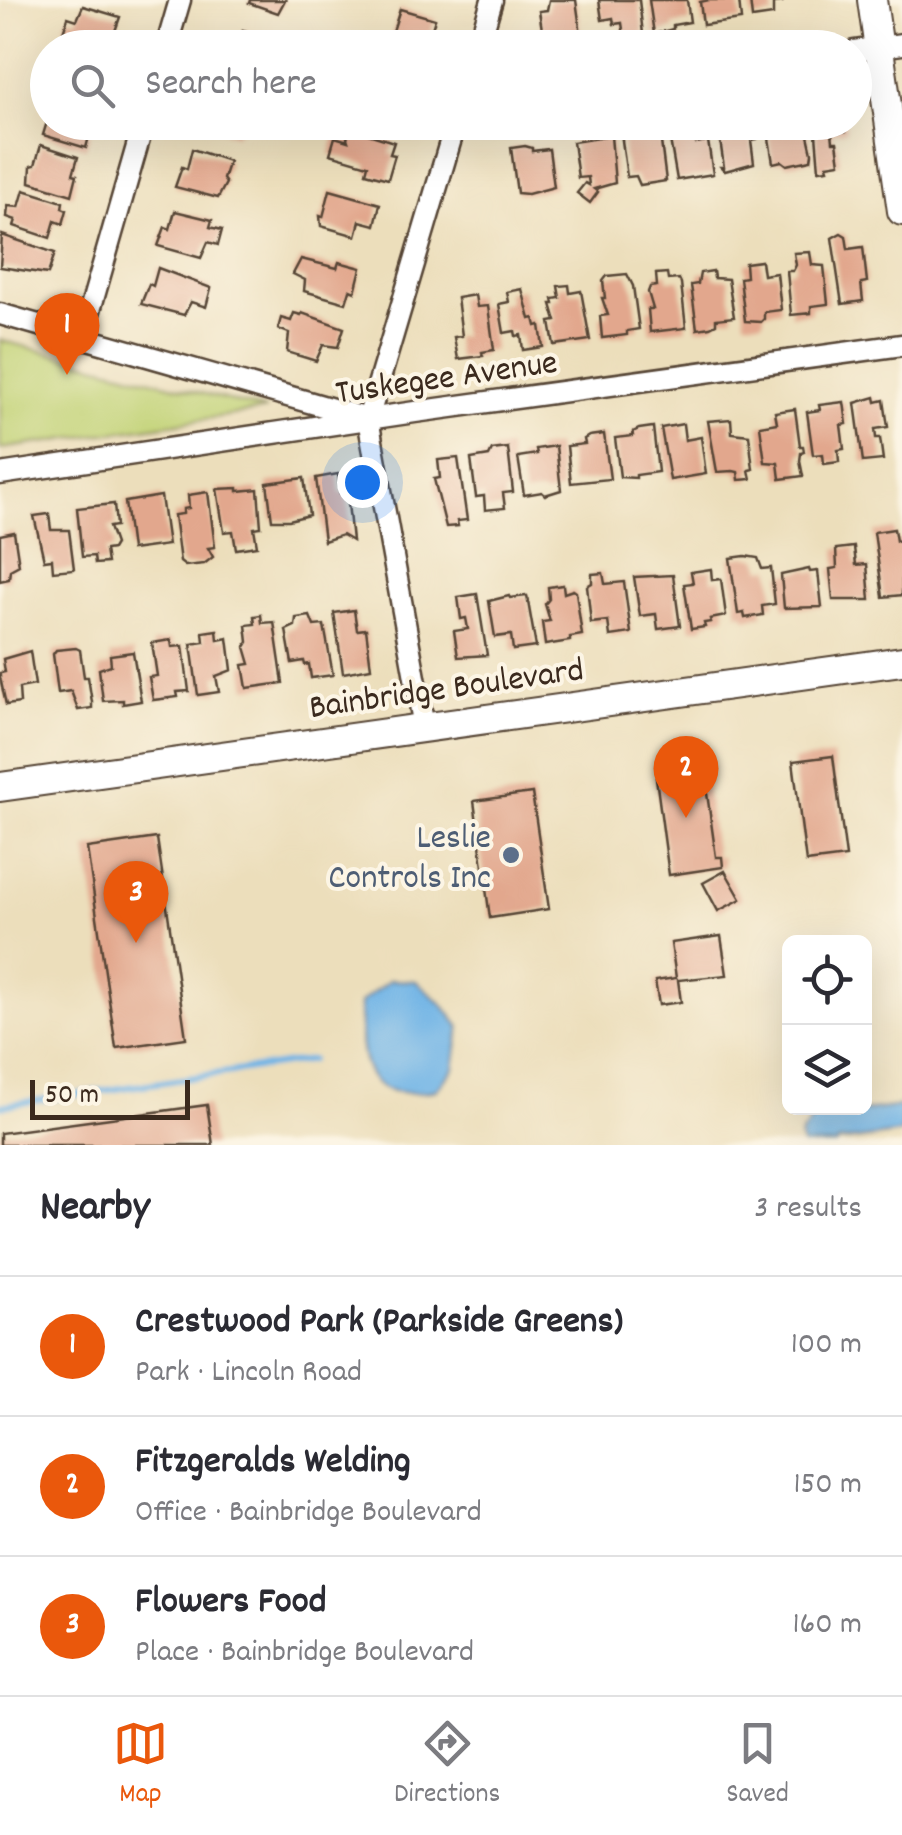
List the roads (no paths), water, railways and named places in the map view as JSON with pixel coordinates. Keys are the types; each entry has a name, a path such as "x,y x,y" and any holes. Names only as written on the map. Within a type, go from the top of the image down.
{"main road":[{"path":"872,0 902,212"},
{"name":"Bainbridge Boulevard","path":"0,787 902,661"}],"street":[{"path":"171,30 180,0"},
{"path":"483,30 492,0"},
{"path":"82,338 139,140"},
{"path":"424,727 368,419 451,140"},
{"path":"0,314 368,419"},
{"name":"Tuskegee Avenue","path":"0,474 902,345"}],"water":[{"path":"390,980 416,981 460,1027 454,1068 436,1090 392,1091 379,1085 364,1062 360,1003"},
{"path":"902,1106 902,1133 836,1145 802,1145 800,1136 813,1118 872,1115 872,1110"}],"waterway":[{"path":"0,1106 311,1060"}],"place":[{"name":"Crestwood Park (Parkside Greens)","path":"67,375"},
{"name":"Fitzgeralds Welding","path":"686,818"},
{"name":"Leslie Controls Inc","path":"511,855"},
{"name":"Flowers Food","path":"136,943"}]}
